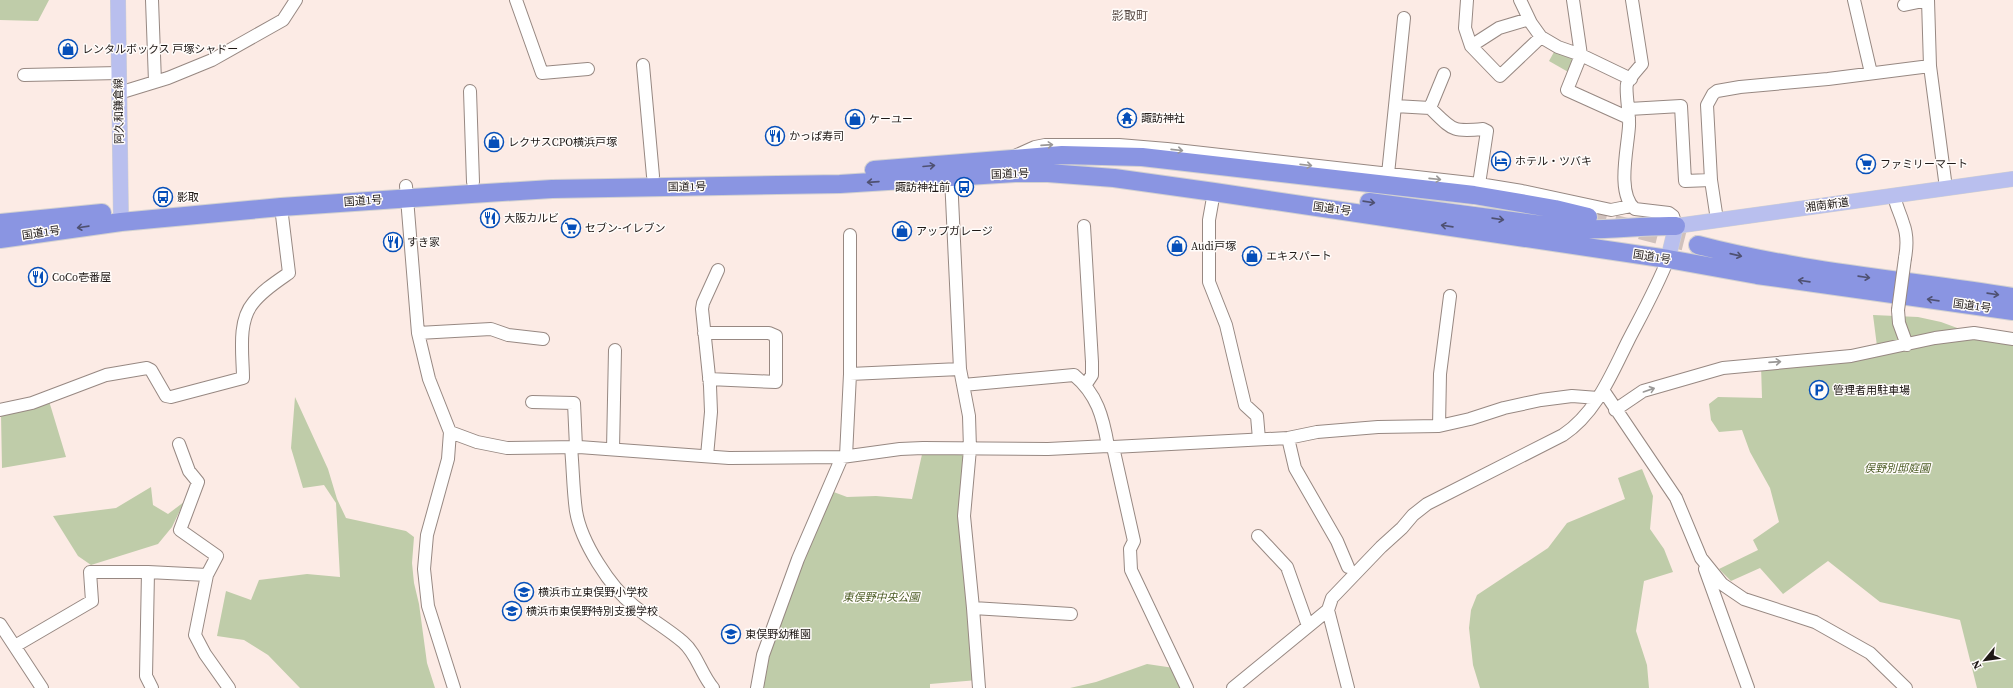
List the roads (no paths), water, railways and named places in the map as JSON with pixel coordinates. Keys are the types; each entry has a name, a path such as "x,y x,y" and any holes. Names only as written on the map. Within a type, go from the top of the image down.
{"highway":[{"name":"国道1号","path":"0,224 281,207 406,192 473,182 551,178 835,173 1085,154 1142,157 1556,204 1588,217"},
{"path":"1011,159 1085,164 1572,230 1676,226"},
{"name":"国道1号","path":"0,239 121,216 406,192 819,185 1014,172 1114,178 1486,231 1668,259 1757,275 2013,311"},
{"path":"1486,231 1600,241 1648,235 1676,226"},
{"name":"国道1号","path":"1698,245 1737,255 1821,270 2013,297"}],"main road":[{"name":"阿久和鎌倉線","path":"118,0 121,216"},
{"name":"湘南新道","path":"1676,226 2013,179"},
{"path":"1668,259 1676,226"}],"street":[{"path":"152,0 155,82"},
{"path":"119,93 155,82 212,60 283,20 296,0"},
{"path":"516,0 542,74 588,69"},
{"path":"1468,0 1465,28 1471,46 1500,76 1541,38"},
{"path":"1520,0 1529,19 1541,38 1631,79"},
{"path":"1573,0 1581,55 1567,90 1629,113 1680,106 1685,181 1711,180"},
{"path":"1632,0 1642,64 1627,84 1629,113 1624,168 1627,197 1631,206 1640,211 1669,213 1673,216 1676,226"},
{"path":"1854,0 1871,73"},
{"path":"1904,7 1928,0 1930,66 1946,188"},
{"path":"1388,174 1404,18"},
{"path":"1471,46 1499,28 1529,19"},
{"path":"644,65 653,176"},
{"path":"1717,220 1711,180 1707,105 1713,94 1717,91 1740,87 1930,66"},
{"path":"24,75 119,73"},
{"path":"1430,108 1444,74"},
{"path":"470,91 473,182"},
{"path":"1395,106 1430,108 1449,127 1459,131 1483,129 1487,131 1480,184"},
{"path":"1011,159 1022,152 1045,145 1119,145 1480,184 1556,204 1611,210 1631,206"},
{"path":"951,177 960,369 969,416 970,449 964,516 979,688"},
{"path":"406,192 418,333 429,379 450,432 448,459 427,535 424,568 428,606 454,688"},
{"path":"1214,192 1209,220 1209,282 1226,325 1245,404 1257,416 1259,440"},
{"path":"1894,195 1896,207 1903,222 1906,239 1898,310 1899,323 1907,345"},
{"path":"0,410 32,403 87,380 125,371 148,368 151,370 166,396 171,397 243,378 243,332 252,304 264,291 289,273 281,207"},
{"path":"1084,226 1092,362 1092,375 1086,384"},
{"path":"757,688 763,655 798,559 844,456 850,374 850,235"},
{"path":"1348,688 1328,610 1332,598 1381,547 1402,528 1413,515 1427,504 1563,435 1579,423 1600,394 1658,284 1668,259"},
{"path":"707,456 711,412 703,303 718,270"},
{"path":"1439,426 1440,374 1450,296"},
{"path":"418,333 490,329 508,334 543,339"},
{"path":"1615,410 1643,391 1723,368 1851,356 1935,338 1974,332 2013,339"},
{"path":"704,333 770,333 776,336 776,382 709,380"},
{"path":"613,449 616,350"},
{"path":"850,374 960,369"},
{"path":"963,384 1074,375 1086,384 1094,398 1111,446 1134,541 1130,549 1131,570 1187,688"},
{"path":"450,432 495,447 574,447 707,456 792,459 844,456 900,448 1048,449 1259,440 1288,438 1317,432 1378,427 1439,426 1470,419 1504,408 1541,400 1600,394"},
{"path":"1600,394 1615,410 1676,498 1701,558 1748,688"},
{"path":"532,402 574,403 576,511 584,538 607,575 633,606 684,642 713,688"},
{"path":"1288,438 1295,468 1333,534 1348,567"},
{"path":"179,444 189,471 198,482 180,530 217,556 207,575 195,635 205,654 229,688"},
{"path":"1258,536 1287,567 1308,626"},
{"path":"1701,558 1722,584 1744,599 1815,622 1870,652 1906,688"},
{"path":"15,646 92,601 90,572 148,572 207,575"},
{"path":"148,572 146,676 152,688"},
{"path":"973,608 1072,614"},
{"path":"1233,688 1328,610"},
{"path":"0,624 42,688"}],"tunnel":[{"path":"1588,217 1698,245"}],"place":[{"name":"レンタルボックス 戸塚シャドー","path":"68,49"},
{"name":"諏訪神社","path":"1127,118"},
{"name":"ケーユー","path":"855,119"},
{"name":"かっぱ寿司","path":"775,136"},
{"name":"レクサスCPO横浜戸塚","path":"494,142"},
{"name":"ホテル・ツバキ","path":"1501,161"},
{"name":"ファミリーマート","path":"1866,164"},
{"name":"諏訪神社前","path":"964,187"},
{"name":"影取","path":"163,197"},
{"name":"大阪カルビ","path":"490,218"},
{"name":"セブン-イレブン","path":"571,228"},
{"name":"アップガレージ","path":"902,231"},
{"name":"すき家","path":"393,242"},
{"name":"Audi戸塚","path":"1177,246"},
{"name":"エキスパート","path":"1252,256"},
{"name":"CoCo壱番屋","path":"38,277"},
{"name":"管理者用駐車場","path":"1819,390"},
{"name":"横浜市立東俣野小学校","path":"524,592"},
{"name":"横浜市東俣野特別支援学校","path":"512,611"},
{"name":"東俣野幼稚園","path":"731,634"}],"district":[{"name":"影取町","path":"1130,16"}],"park label":[{"name":"俣野別邸庭園","path":"1897,468"},
{"name":"東俣野中央公園","path":"881,597"}]}
